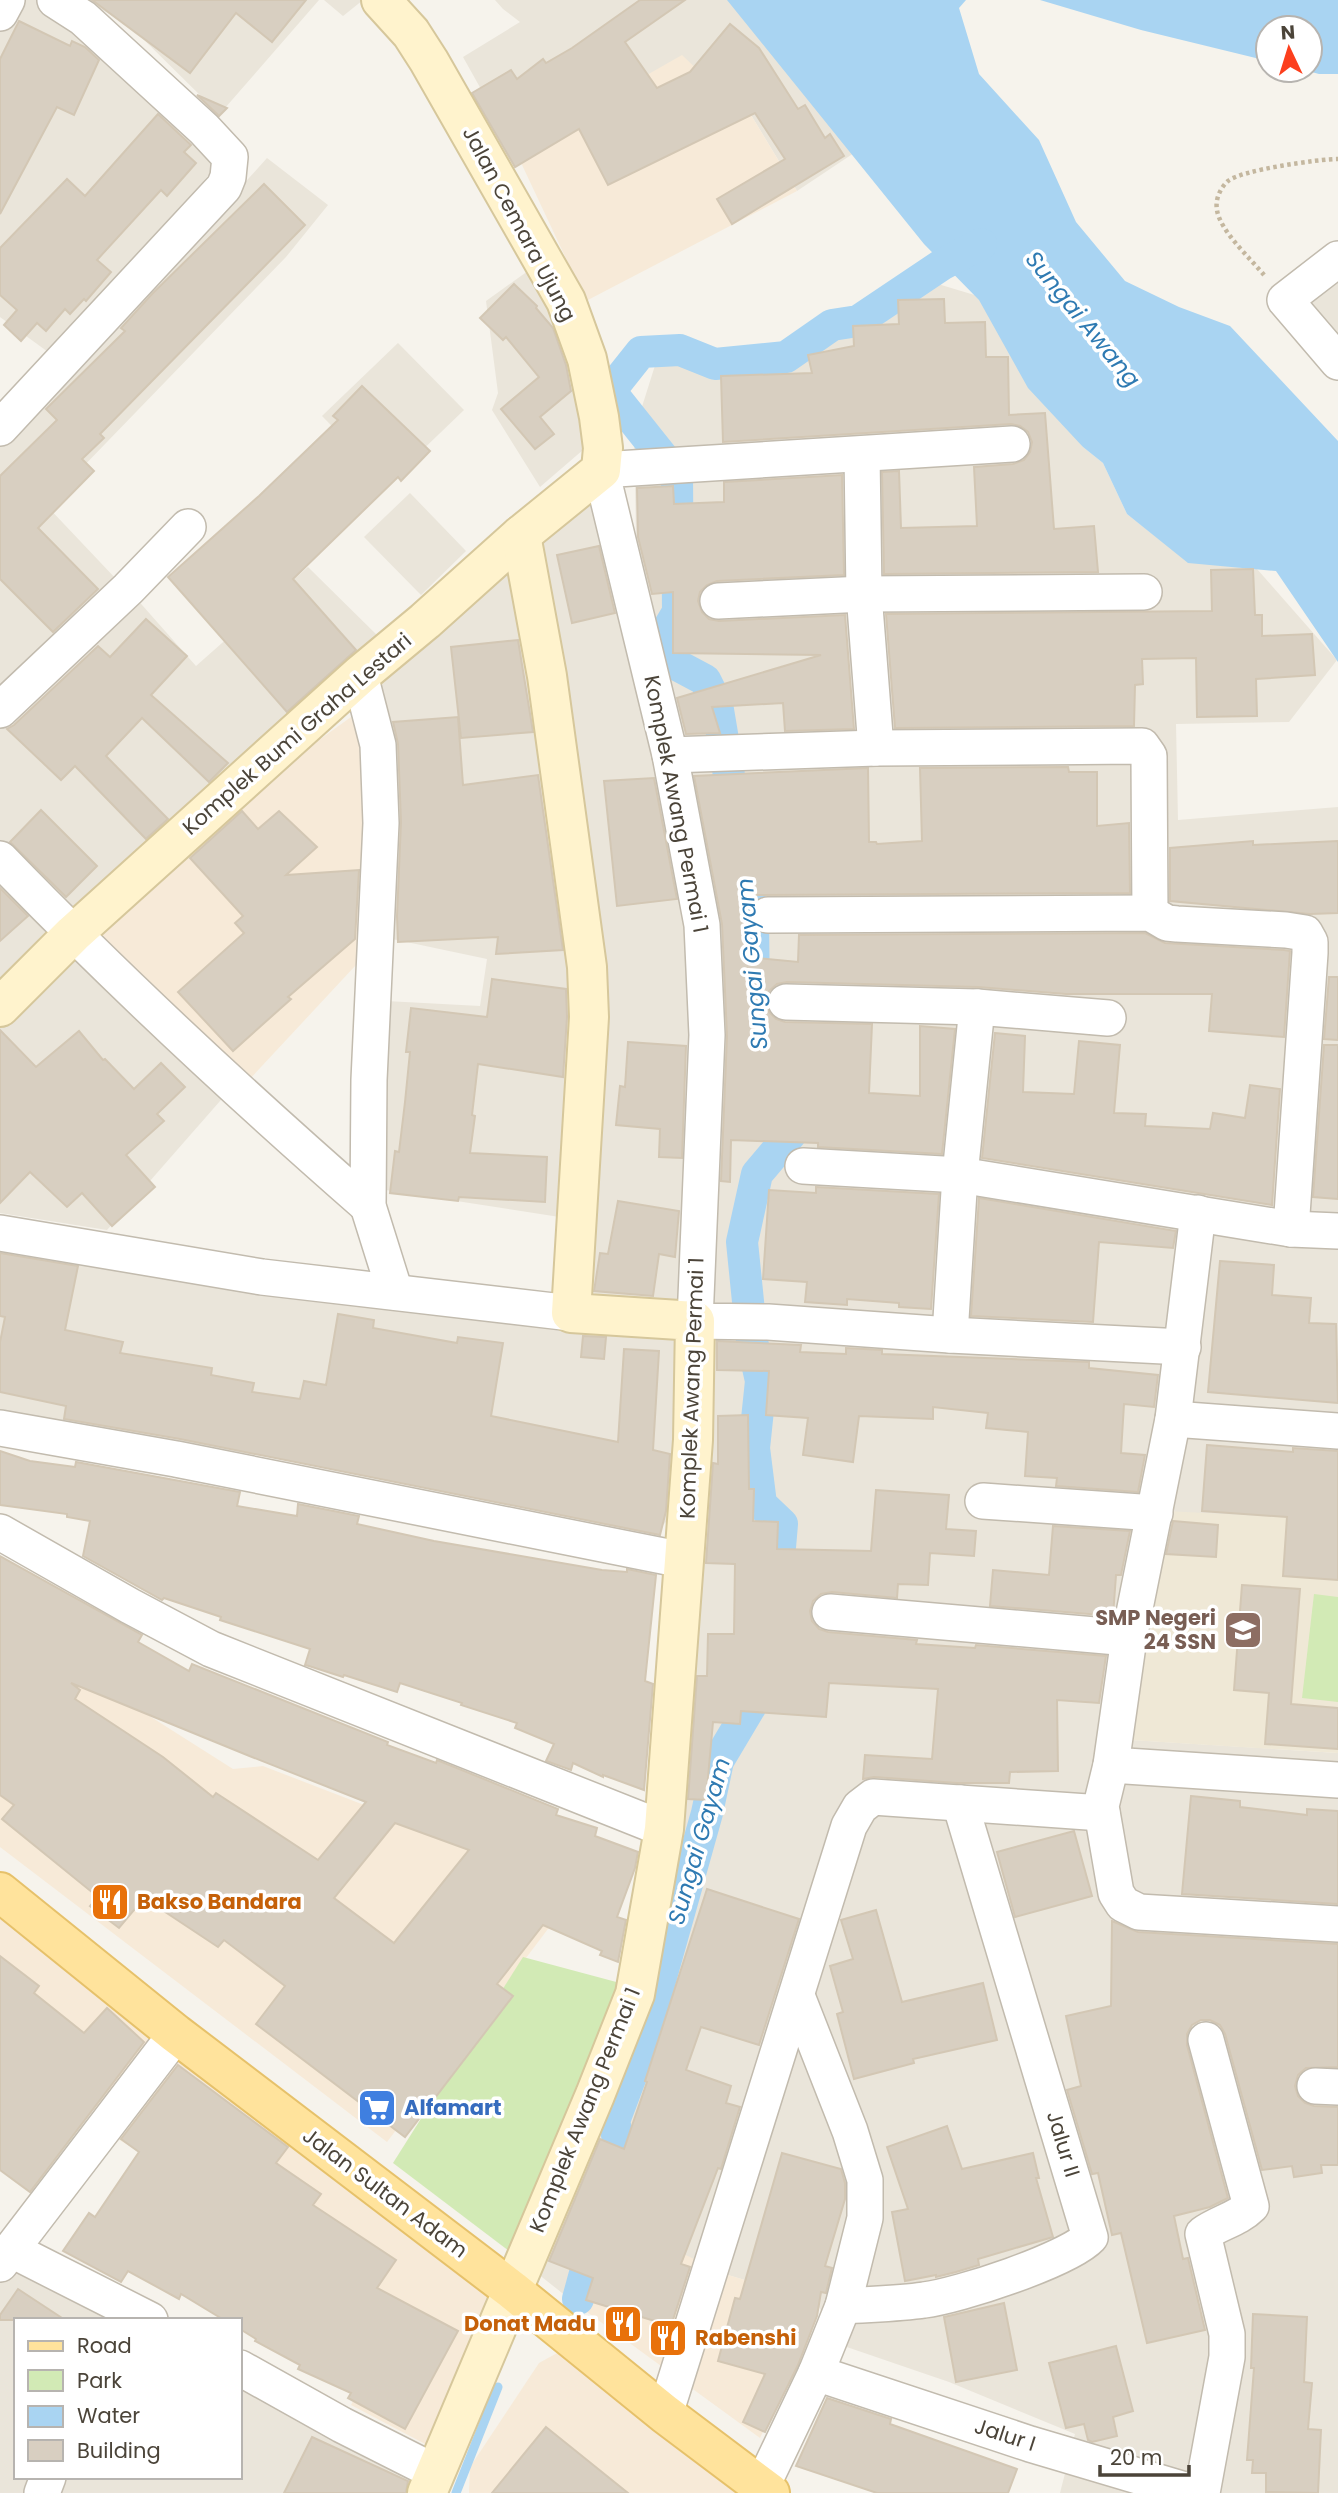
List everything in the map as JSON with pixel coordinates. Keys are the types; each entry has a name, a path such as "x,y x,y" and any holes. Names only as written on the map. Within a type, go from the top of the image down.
{"main road":[{"name":"Jalan Sultan Adam","path":"0,1893 176,2034 512,2290 665,2414 766,2490"}],"street":[{"path":"0,13 7,0"},
{"path":"0,428 224,187 228,177 230,157 205,129 83,18 55,0"},
{"name":"Jalan Cemara Ujung","path":"381,0 411,33 429,61 566,302 587,359 603,448 601,470"},
{"path":"1338,259 1285,300 1338,362"},
{"path":"601,470 1012,444"},
{"path":"862,454 863,594 876,748"},
{"name":"Komplek Bumi Graha Lestari","path":"0,1007 73,934 360,674 601,470"},
{"name":"Komplek Awang Permai 1","path":"431,2482 635,1994 664,1829 693,1440 695,1321 707,1035 702,925 670,755 601,470"},
{"path":"0,710 128,589 188,527"},
{"path":"521,535 547,676 587,967 589,1017 571,1313"},
{"path":"718,601 863,594 1144,592"},
{"path":"360,674 378,745 381,823 369,1080 368,1206 395,1292"},
{"path":"670,755 876,748 1142,746 1149,756 1150,912"},
{"path":"0,859 73,934 280,1129 368,1206"},
{"path":"768,915 1150,912 1167,923 1305,933 1310,942 1291,1229"},
{"path":"786,1002 978,1007 1108,1018"},
{"path":"950,1335 960,1175 978,1007"},
{"path":"803,1166 960,1175 1291,1229 1338,1231"},
{"path":"1198,1213 1173,1419 1129,1638 1111,1765 1101,1806 1116,1894 1123,1904 1139,1912 1338,1924"},
{"path":"0,1233 262,1277 571,1313 1183,1347"},
{"path":"1173,1419 1338,1430"},
{"path":"0,1428 176,1459 683,1560"},
{"path":"983,1501 1155,1513"},
{"path":"0,1532 211,1649 664,1829"},
{"path":"830,1612 1129,1638"},
{"path":"1111,1765 1338,1780"},
{"path":"665,2414 849,1826 860,1807 873,1797 1102,1813"},
{"name":"Jalur II","path":"843,2306 926,2300 996,2280 1067,2254 1090,2237 960,1802"},
{"path":"766,2490 843,2306 865,2218 865,2180 850,2131 797,1996"},
{"path":"145,2318 6,2257 176,2034"},
{"path":"1202,2493 1227,2357 1227,2334 1203,2234 1215,2225 1244,2213 1251,2206 1206,2040"},
{"path":"242,2369 342,2425 431,2482"},
{"name":"Jalur I","path":"816,2373 1030,2444 1195,2493"}],"path":[{"path":"1285,300 1220,219 1216,208 1219,192 1229,180 1247,173 1338,159"}],"shaded area":[{"path":"11,0 60,0 217,165 55,357 0,317 0,26"},
{"path":"85,0 319,0 225,108 214,109 130,26"},
{"path":"324,0 363,0 343,16"},
{"path":"495,0 781,0 875,139 797,191 751,115 515,150 463,57 520,22"},
{"path":"682,55 730,101 751,115 797,191 586,301 515,150"},
{"path":"267,158 328,205 286,257 46,505 117,580 0,695 0,446 53,395"},
{"path":"1338,259 1338,373 1289,295"},
{"path":"542,261 598,437 540,487 492,410 498,393 486,301"},
{"path":"928,281 1001,303 1083,447 1103,463 1127,514 1188,562 1257,569 1337,660 1289,722 1176,724 1178,820 1338,807 1338,1520 1131,1740 1338,1753 1338,2493 1060,2493 1075,2434 949,2382 838,2344 816,2301 728,2275 593,2256 576,2304 528,2266 604,2112 688,1848 675,1819 712,1060 643,655 636,536 634,432 658,356 781,354 835,314"},
{"path":"398,343 464,410 388,483 322,416"},
{"path":"594,481 671,754 696,1004 686,1307 577,1297 602,990 539,551 542,528"},
{"path":"410,493 466,551 421,595 364,537"},
{"path":"514,564 589,969 566,1218 379,1189 386,1001 480,1006 487,959 378,936 374,673"},
{"path":"308,567 383,641 0,981 0,721 135,597 196,666"},
{"path":"351,717 367,767 369,951 248,1081 98,943 115,912 204,823"},
{"path":"74,946 227,1093 107,1230 0,1213 0,1016"},
{"path":"0,1226 680,1335 675,1513 663,1525 652,1525 0,1410"},
{"name":"SMP Negeri 24 SSN","path":"1166,1511 1338,1520 1338,1753 1130,1740"},
{"path":"0,1612 118,1696 233,1769 263,1766 460,1842 557,1917 387,2142 0,1847"},
{"path":"0,1901 162,2026 97,2113 58,2078 0,2062"},
{"path":"180,2041 492,2297 429,2446 351,2405 390,2328 205,2192 113,2136"},
{"path":"618,2223 728,2275 816,2301 783,2390 760,2438 576,2304 593,2256"},
{"path":"0,2263 140,2318 14,2318 14,2479 242,2479 242,2371 435,2472 427,2493 0,2493"},
{"path":"559,2352 752,2493 469,2493 470,2467 539,2363"}],"green space":[{"path":"1314,1594 1338,1597 1338,1702 1302,1698"},
{"path":"523,1957 620,1983 509,2251 393,2163"}],"water":[{"name":"Sungai Awang","path":"727,0 966,0 959,8 979,74 1039,140 1076,222 1125,281 1179,307 1230,326 1338,441 1338,662 1276,571 1188,563 1127,514 1103,463 1083,447 1028,388 979,300 924,244"},
{"path":"1040,0 1338,0 1338,74 1324,74 1324,14 1254,14 1254,58 1141,30"}],"building":[{"path":"92,0 306,0 272,42 236,13 190,73"},
{"path":"640,0 685,0 625,42 657,88 690,72 730,24 759,48 798,109 805,105 825,138 830,134 844,156 732,224 717,199 785,159 755,113 608,185 579,129 515,167 472,93 511,70 517,79 543,59 546,63"},
{"path":"19,21 70,46 72,41 85,47 99,60 74,115 57,107 0,214 0,59"},
{"path":"197,95 227,108 219,116"},
{"path":"158,114 191,145 184,152 196,163 167,196 161,190 97,260 111,272 86,301 84,299 70,314 65,309 46,331 37,323 21,341 4,325 17,310 0,295 0,248 67,179 85,196"},
{"path":"264,184 305,225 100,434 104,438 82,459 94,471 38,528 98,589 53,632 0,579 0,476 57,420 46,409 125,331 121,328 152,294"},
{"path":"514,284 537,306 553,328 566,365 571,391 540,417 554,434 535,449 501,409 539,377 506,337 503,340 480,318"},
{"path":"944,299 945,323 985,322 986,357 1008,357 1009,415 1045,413 1054,529 1094,526 1098,572 884,574 882,472 899,471 901,528 977,526 974,467 1013,464 1024,460 1030,452 1032,442 1028,432 1020,426 1011,424 723,442 721,376 812,373 808,355 854,346 853,326 899,324 898,300"},
{"path":"362,386 430,451 401,481 398,477 293,579 356,650 287,712 168,577 259,496 338,420 333,416"},
{"path":"842,475 844,575 717,581 700,592 698,601 702,612 709,619 719,621 845,615 854,729 785,731 783,703 712,707 720,733 686,734 677,698 821,655 673,653 673,592 652,594 638,537 637,488 673,486 674,504 724,502 724,482"},
{"path":"599,546 615,613 572,623 557,555"},
{"path":"1253,569 1255,615 1262,615 1262,636 1312,634 1315,675 1256,679 1257,716 1197,717 1196,658 1142,659 1143,684 1135,685 1134,726 895,728 886,614 1212,611 1211,570"},
{"path":"146,619 187,656 151,695 228,763 209,782 142,718 106,756 168,819 146,839 75,766 61,780 7,729 98,646 110,657"},
{"path":"518,640 533,732 461,738 451,647"},
{"path":"458,717 463,785 538,775 563,950 496,954 498,937 398,942 401,822 398,744 393,722"},
{"path":"1068,767 1069,772 1097,772 1097,826 1129,823 1130,893 742,895 748,957 798,962 799,935 1145,933 1165,943 1284,950 1290,951 1284,1037 1209,1031 1212,994 1066,994 978,987 787,982 777,984 769,991 766,1001 769,1012 776,1019 785,1022 872,1024 869,1093 920,1096 920,1026 955,1029 942,1154 818,1147 818,1143 731,1140 730,1182 721,1181 727,1036 722,924 694,776 868,768 869,842 877,844 922,841 920,768"},
{"path":"654,778 677,899 617,906 604,781"},
{"path":"41,810 97,866 66,897 10,842"},
{"path":"242,811 258,829 279,811 317,847 286,875 359,870 355,939 288,997 291,999 233,1051 178,992 244,933 235,923 243,916 190,858"},
{"path":"1253,841 1253,845 1338,841 1338,913 1310,914 1170,901 1170,848"},
{"path":"0,888 28,916 0,941"},
{"path":"1329,977 1338,977 1338,1040 1324,1039"},
{"path":"492,979 566,989 563,1077 478,1064 472,1115 475,1116 470,1153 547,1157 545,1202 459,1197 458,1201 390,1193 395,1151 399,1152 405,1102 410,1052 406,1052 411,1008 487,1017"},
{"path":"0,1030 36,1067 79,1031 103,1060 134,1089 161,1063 185,1087 157,1114 164,1121 126,1155 155,1187 112,1226 82,1193 67,1207 30,1172 0,1203"},
{"path":"995,1033 1025,1036 1023,1092 1074,1094 1079,1041 1120,1045 1114,1113 1146,1114 1145,1126 1210,1129 1213,1113 1245,1118 1250,1085 1280,1089 1272,1205 982,1158"},
{"path":"628,1042 686,1046 682,1158 659,1157 660,1129 616,1125 620,1086 625,1087"},
{"path":"1324,1045 1338,1045 1338,1199 1313,1197"},
{"path":"816,1187 939,1194 931,1309 899,1307 899,1303 847,1299 847,1305 805,1302 807,1282 763,1279 769,1190 816,1193"},
{"path":"979,1198 1176,1231 1173,1248 1099,1242 1093,1322 971,1316"},
{"path":"618,1201 679,1211 675,1257 659,1254 653,1296 594,1291 600,1253 608,1254"},
{"path":"0,1253 78,1266 65,1330 123,1342 120,1353 212,1368 211,1375 254,1383 252,1392 300,1399 304,1381 326,1385 338,1314 374,1320 373,1328 457,1343 458,1337 503,1343 491,1416 618,1442 624,1349 659,1351 653,1450 670,1454 666,1511 660,1535 180,1439 64,1419 66,1406 0,1392 0,1342 5,1317 0,1316"},
{"path":"1220,1261 1274,1265 1272,1295 1311,1298 1309,1323 1336,1324 1338,1403 1208,1392"},
{"path":"583,1336 606,1337 604,1359 581,1357"},
{"path":"717,1341 801,1345 800,1352 846,1354 846,1348 882,1350 882,1354 1089,1362 1089,1368 1158,1375 1154,1407 1124,1404 1121,1453 1145,1455 1138,1492 1056,1486 1057,1478 1025,1476 1028,1432 986,1428 988,1413 933,1407 933,1419 859,1416 853,1462 803,1455 808,1418 766,1415 769,1371 717,1370"},
{"path":"748,1415 749,1489 754,1489 753,1521 778,1522 777,1549 871,1551 876,1490 949,1495 946,1529 976,1531 974,1556 930,1553 928,1585 898,1584 897,1598 832,1592 821,1594 813,1601 810,1611 812,1621 819,1629 917,1640 916,1644 975,1648 976,1645 1106,1656 1099,1703 1057,1700 1058,1771 1010,1772 1009,1783 957,1783 874,1777 863,1779 865,1755 932,1759 938,1689 829,1683 826,1717 741,1711 740,1724 713,1722 706,1800 688,1799 697,1676 707,1676 708,1634 734,1634 735,1564 706,1563 713,1463 718,1464 718,1416"},
{"path":"1207,1445 1293,1452 1293,1448 1338,1451 1338,1580 1283,1576 1287,1517 1202,1511"},
{"path":"0,1451 30,1461 75,1467 76,1462 240,1492 237,1506 297,1516 298,1504 359,1516 357,1524 434,1541 602,1570 627,1572 627,1569 656,1575 645,1681 653,1684 644,1790 603,1777 573,1763 571,1770 546,1761 554,1744 515,1728 517,1723 400,1683 397,1692 305,1665 310,1649 220,1620 221,1617 164,1598 162,1600 83,1556 90,1521 67,1517 67,1514 0,1505"},
{"path":"1173,1521 1218,1525 1216,1557 1166,1554"},
{"path":"1053,1526 1130,1531 1121,1575 1116,1575 1113,1616 990,1606 993,1570 1049,1575"},
{"path":"0,1556 142,1635 138,1642 189,1671 192,1664 388,1742 387,1745 436,1763 437,1760 558,1809 556,1815 597,1828 595,1836 638,1852 617,1917 626,1920 618,1962 600,1955 602,1951 543,1925 497,1984 513,1996 405,2137 256,2024 285,1986 224,1940 218,1947 144,1898 119,1928 90,1906 98,1897 2,1819 14,1805 0,1795","holes":["71,1683 247,1755 366,1802 318,1860 216,1793 213,1797 163,1757 75,1699 80,1690","395,1823 469,1850 394,1943 334,1898"]},
{"path":"1242,1585 1300,1589 1291,1704 1338,1708 1338,1749 1265,1744 1269,1693 1234,1690"},
{"path":"1191,1796 1240,1801 1240,1807 1307,1815 1307,1809 1338,1811 1338,1904 1182,1894"},
{"path":"1074,1831 1092,1896 1015,1917 997,1852"},
{"path":"707,1889 799,1919 759,2045 701,2027 686,2070 731,2086 726,2103 740,2107 721,2169 718,2168 681,2264 690,2267 671,2326 586,2300 593,2278 549,2261 600,2139 624,2149"},
{"path":"876,1910 902,2002 983,1983 997,2040 913,2059 914,2063 854,2079 837,2014 843,2012 830,1966 853,1959 841,1920"},
{"path":"1112,1921 1138,1932 1338,1944 1338,2067 1306,2068 1298,2075 1295,2086 1298,2096 1305,2103 1338,2107 1338,2165 1321,2165 1322,2173 1294,2177 1292,2166 1262,2170 1225,2034 1220,2025 1210,2020 1201,2020 1192,2025 1187,2034 1187,2045 1228,2198 1210,2207 1174,2216 1183,2259 1188,2258 1205,2330 1147,2343 1121,2233 1112,2235 1098,2173 1092,2174 1067,2090 1081,2086 1066,2016 1111,2006"},
{"path":"0,1956 39,1986 34,1993 84,2033 107,2008 144,2042 30,2192 0,2170"},
{"path":"178,2065 288,2147 276,2163 321,2194 313,2205 396,2260 377,2288 458,2331 405,2429 348,2398 351,2393 298,2369 300,2365 255,2341 256,2339 242,2330 242,2318 221,2318 181,2294 179,2299 128,2271 121,2282 63,2251 89,2213 95,2217 139,2152 121,2139"},
{"path":"947,2126 962,2169 1033,2153 1039,2178 1036,2178 1053,2237 978,2259 979,2265 956,2272 905,2281 892,2212 908,2209 887,2147"},
{"path":"782,2153 841,2169 845,2183 845,2199 825,2266 832,2268 826,2293 821,2292 817,2316 798,2365 765,2432 743,2422 765,2374 718,2361 735,2298 740,2299"},
{"path":"18,2289 62,2318 0,2320 0,2315"},
{"path":"1004,2303 1017,2370 956,2382 944,2317"},
{"path":"1253,2314 1307,2317 1304,2382 1312,2383 1308,2429 1321,2430 1318,2493 1266,2492 1266,2473 1252,2473 1253,2460 1247,2460 1254,2368 1251,2368"},
{"path":"1116,2346 1133,2411 1113,2417 1117,2436 1092,2442 1088,2440 1084,2424 1066,2428 1049,2363"},
{"path":"827,2398 891,2419 890,2424 1017,2469 1008,2493 877,2493 796,2466"},
{"path":"546,2427 628,2493 492,2493"},
{"path":"312,2437 408,2481 406,2493 284,2493"}],"waterway":[{"name":"Sungai Gayam","path":"754,1001 753,918 717,704 705,680 675,664 663,637 678,612 677,475 610,391 641,352 680,350 715,364 786,357 832,325 858,321 943,264 981,244"},
{"name":"Sungai Gayam","path":"780,1590 782,1524 761,1504 754,1448 761,1381 752,1341 742,1242 757,1174 806,1116 804,1106"},
{"name":"Sungai Gayam","path":"609,2187 620,2148 614,2121 640,2052 707,1813 718,1761 752,1704 761,1671"},
{"name":"Sungai Gayam","path":"578,2299 596,2233"},
{"name":"Sungai Gayam","path":"456,2493 498,2387"}],"place":[{"name":"SMP Negeri 24 SSN","path":"1243,1630"},
{"name":"Bakso Bandara","path":"110,1902"},
{"name":"Alfamart","path":"377,2108"},
{"name":"Donat Madu","path":"623,2324"},
{"name":"Rabenshi","path":"668,2338"}]}
